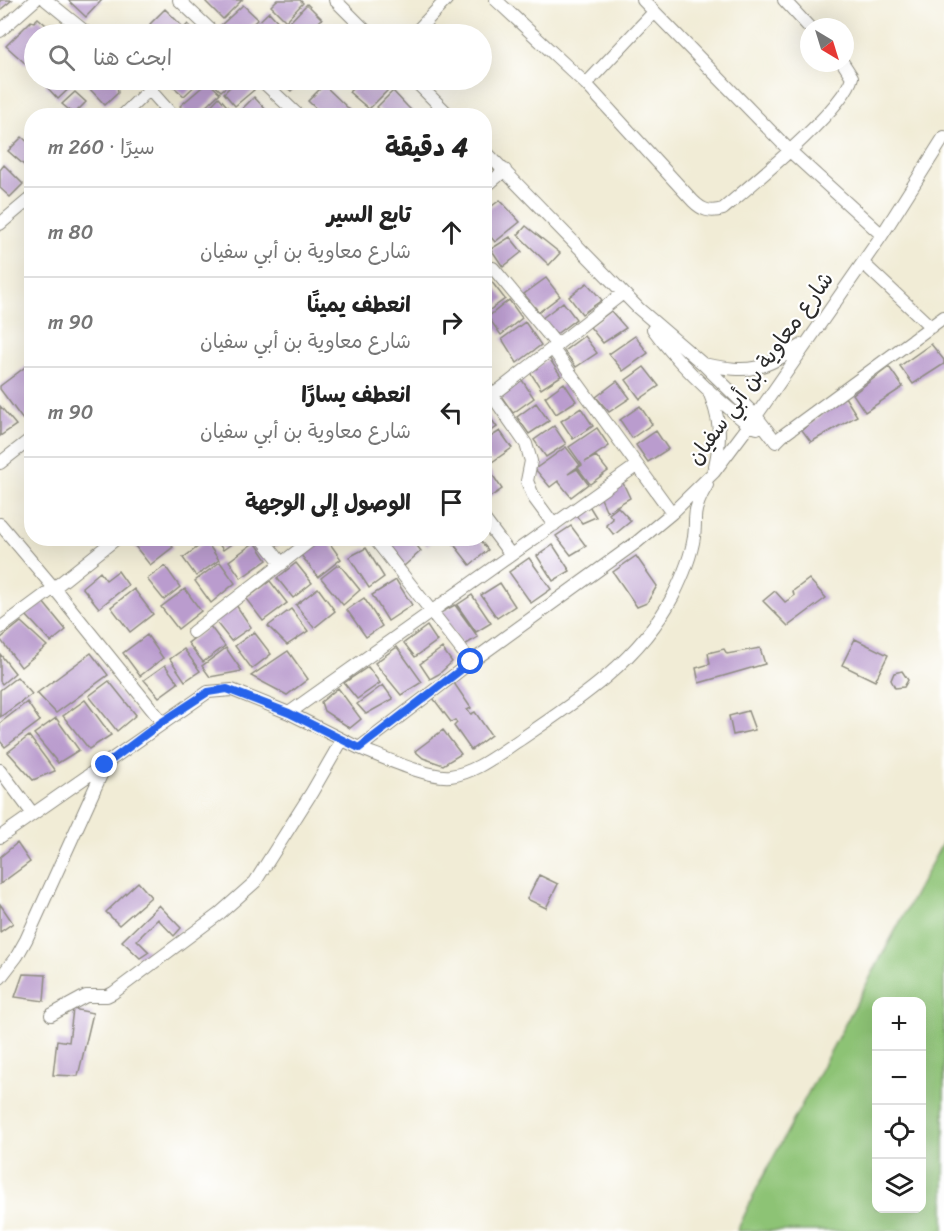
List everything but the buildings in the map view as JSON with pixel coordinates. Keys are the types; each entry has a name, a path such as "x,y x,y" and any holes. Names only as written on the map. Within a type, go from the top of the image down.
{"street":[{"path":"0,31 35,0"},
{"path":"46,0 76,24"},
{"path":"179,0 202,24"},
{"path":"335,0 359,24"},
{"path":"423,24 446,0"},
{"path":"496,0 586,84 693,201 705,210 723,209 790,151 830,110 851,84 852,76 849,72"},
{"path":"643,0 790,151 882,235"},
{"path":"784,0 801,18"},
{"path":"586,84 654,12"},
{"path":"129,108 143,90"},
{"path":"155,90 168,108"},
{"path":"272,90 291,108"},
{"path":"424,90 442,108"},
{"name":"شارع معاوية بن أبي سفيان","path":"359,748 471,662 627,549 672,513 714,472 753,421 882,235 944,137"},
{"path":"492,158 638,308 703,364 753,421"},
{"path":"492,181 505,170"},
{"path":"0,224 24,204"},
{"path":"863,262 932,327"},
{"path":"493,268 554,347 636,466 672,513"},
{"path":"492,397 623,293"},
{"path":"638,308 657,334 708,389 753,421 776,442 944,316"},
{"path":"703,364 728,369 758,368 808,342"},
{"path":"0,837 105,765 162,722 208,692 221,689 232,690 289,713 359,748 436,776 452,776 489,760 559,714 616,668 656,624 673,596 688,561 694,539 699,499 714,472 721,436 719,420 708,389"},
{"path":"492,403 526,444 531,461 527,482 534,498 554,525"},
{"path":"0,464 24,444"},
{"path":"289,713 636,466"},
{"path":"0,524 162,722"},
{"path":"492,530 511,555"},
{"path":"0,628 107,546"},
{"path":"268,546 282,564"},
{"path":"194,632 304,546"},
{"path":"380,546 471,662"},
{"path":"51,1015 86,996 107,996 113,993 244,893 262,872 342,740"},
{"path":"0,978 26,940 105,765"},
{"path":"0,770 33,814"}],"green space":[{"path":"944,840 944,1231 737,1231 758,1186"}],"route":[{"path":"105,765 162,722 208,692 227,689 289,713 359,748 471,662"}]}
